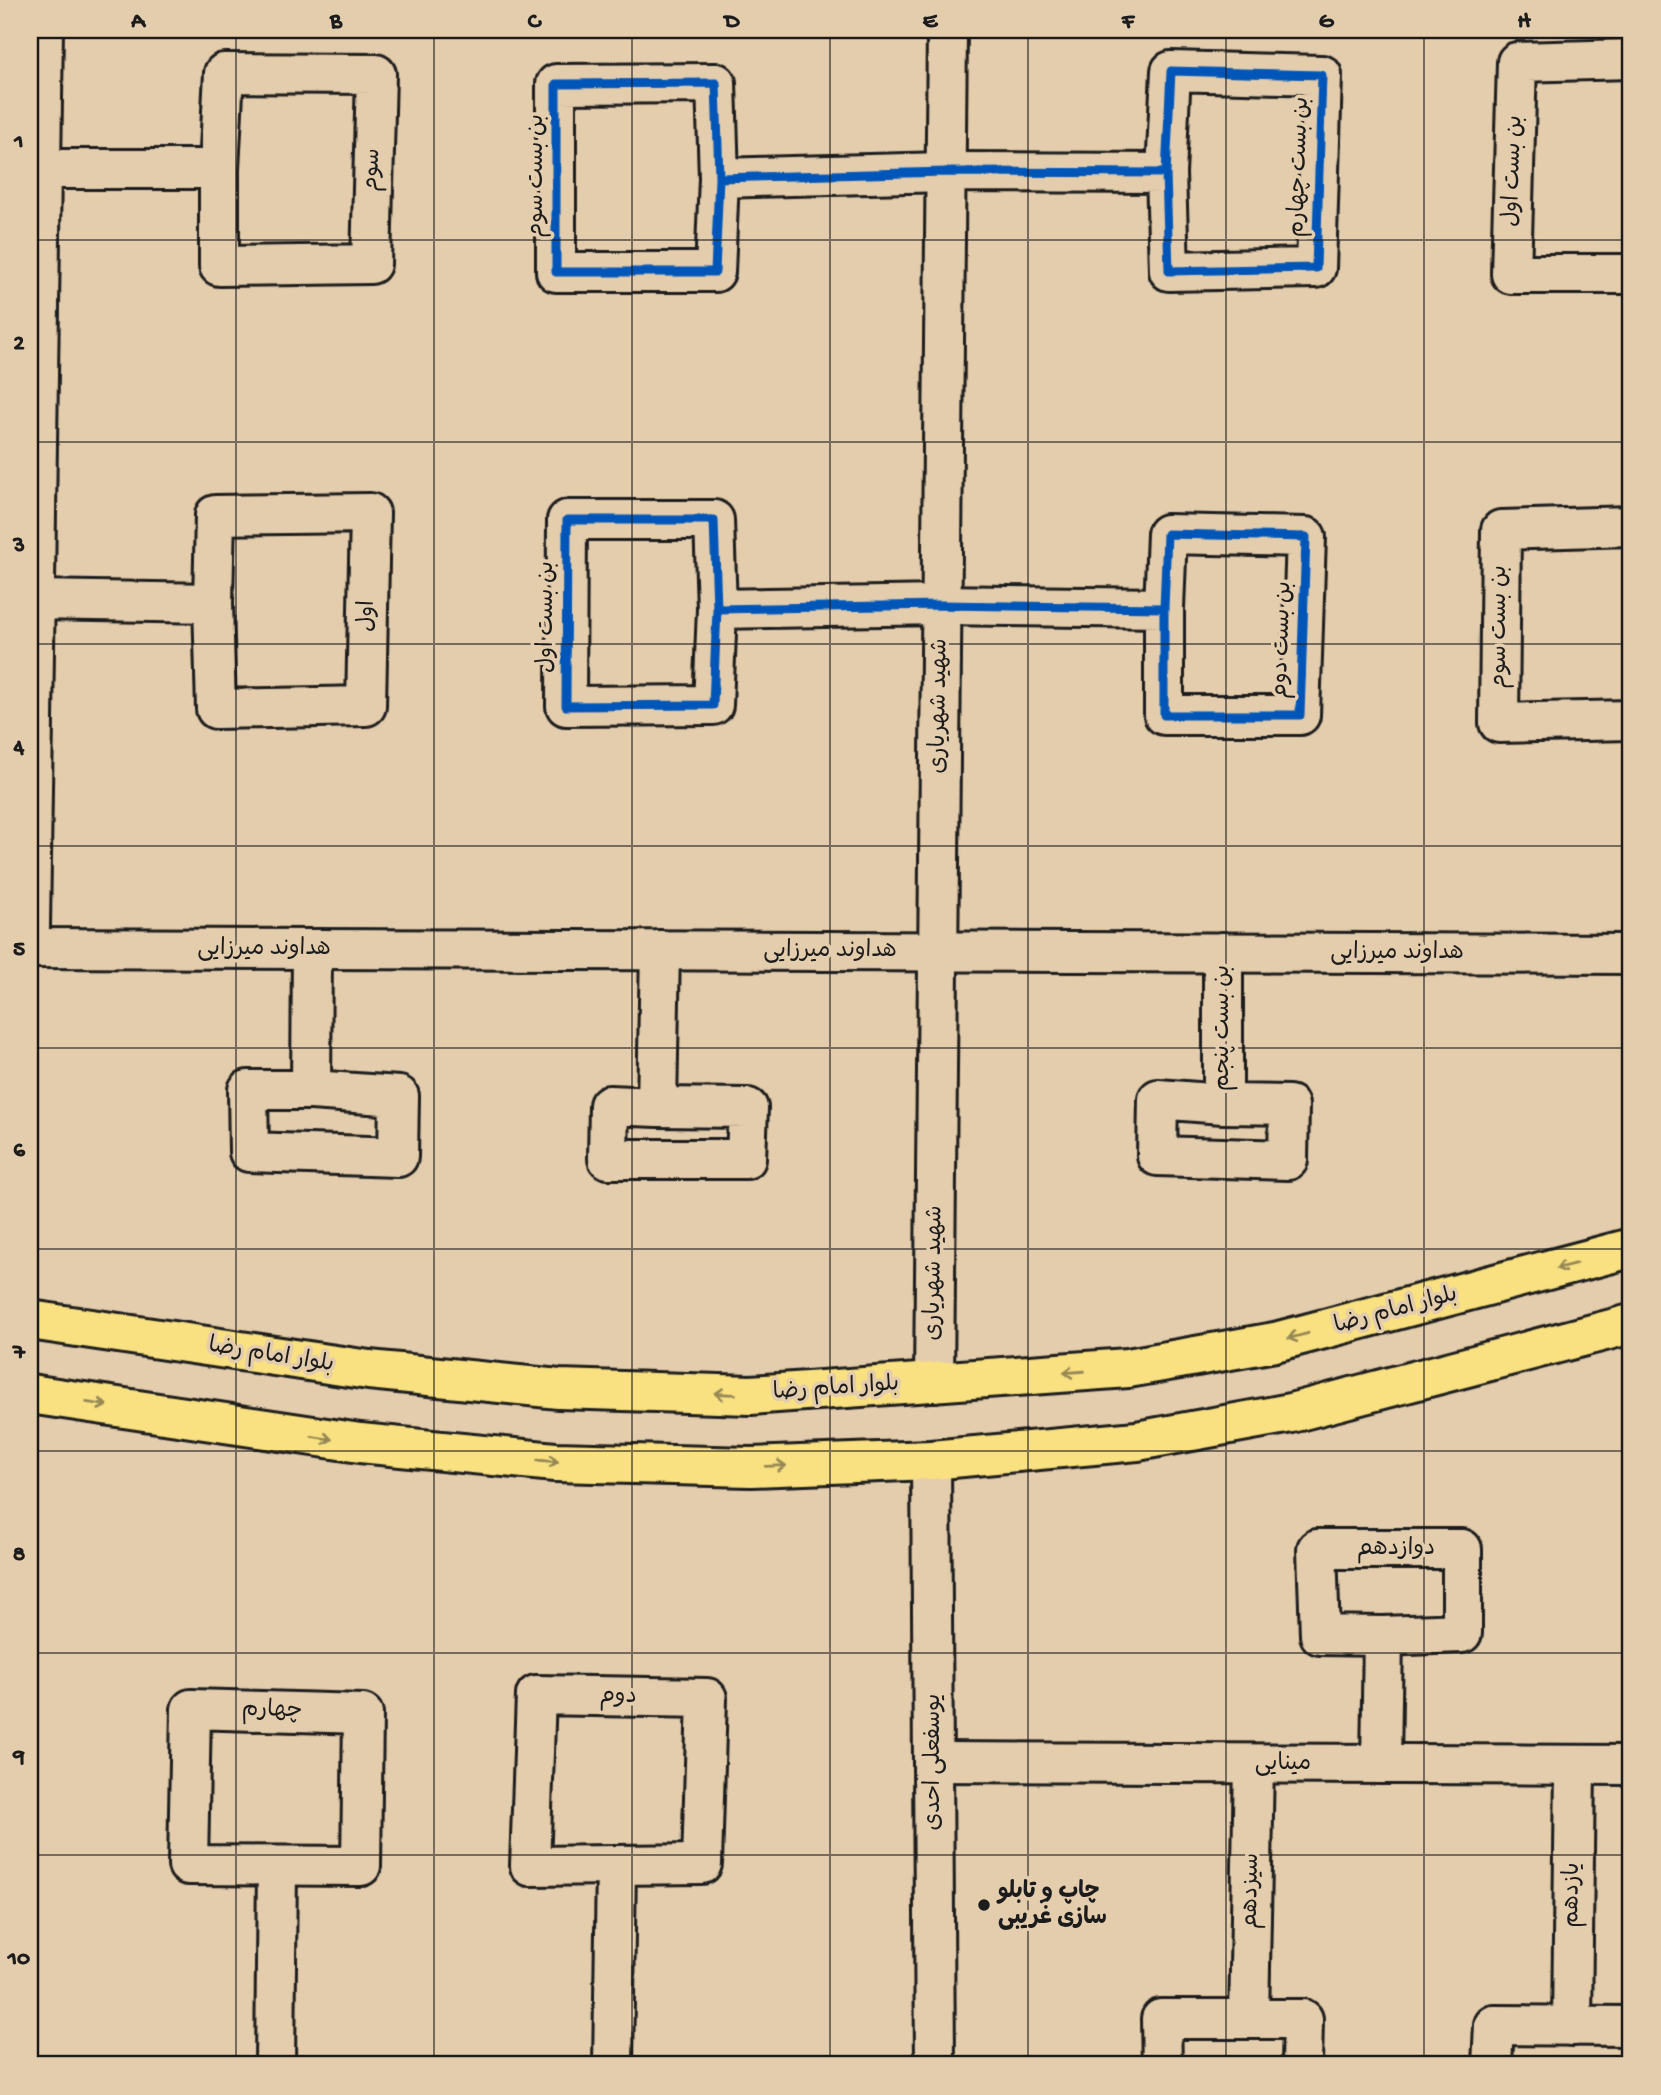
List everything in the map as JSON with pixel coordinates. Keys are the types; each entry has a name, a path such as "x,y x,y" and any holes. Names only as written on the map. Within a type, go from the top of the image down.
{"main road":[{"name":"بلوار امام رضا","path":"30,1320 369,1370 559,1389 751,1395 1128,1368 1275,1342 1631,1248"},
{"path":"30,1394 360,1443 555,1462 751,1467 931,1460 1137,1441 1291,1413 1631,1324"}],"street":[{"path":"30,927 33,505 41,169 36,68 43,30"},
{"name":"شهید شهریاری","path":"934,1382 947,30"},
{"name":"بن بست اول","path":"1631,59 1517,62 1511,274 1631,274"},
{"name":"بن بست چهارم","path":"1171,71 1322,75 1316,268 1169,271 1166,173 1171,71"},
{"name":"سوم","path":"224,74 376,74 371,264 219,266 219,169 224,74"},
{"name":"بن بست سوم","path":"556,83 716,83 719,178 715,272 556,272 556,83"},
{"path":"41,169 219,169"},
{"path":"719,178 946,172 1166,173"},
{"name":"اول","path":"370,513 366,706 216,709 213,603 215,515 370,513"},
{"name":"بن بست اول","path":"567,520 714,520 717,609 713,705 566,706 567,520"},
{"name":"بن بست سوم","path":"1631,526 1501,530 1499,723 1631,720"},
{"name":"بن بست دوم","path":"1167,534 1306,537 1300,715 1164,715 1164,608 1167,534"},
{"path":"34,600 213,603"},
{"path":"717,609 941,605 1164,608"},
{"name":"هداوند میرزایی","path":"30,948 1631,954"},
{"path":"311,1090 312,949"},
{"path":"657,1107 660,950"},
{"name":"بن بست پنجم","path":"1223,952 1223,1104"},
{"name":"یوسفعلی احدی","path":"931,1460 935,2065"},
{"path":"1381,1764 1384,1636"},
{"name":"دوم","path":"536,1695 706,1698 702,1864 616,1866 530,1866 536,1695"},
{"name":"چهارم","path":"191,1709 363,1714 361,1866 277,1866 188,1865 191,1709"},
{"name":"مینایی","path":"934,1762 1631,1765"},
{"name":"سیزدهم","path":"1249,2018 1254,1764"},
{"name":"یازدهم","path":"1572,2026 1575,1765"},
{"path":"275,2065 277,1866"},
{"path":"613,2065 616,1866"},
{"path":"1162,2065 1161,2019 1249,2018 1303,2019 1302,2065"},
{"path":"1492,2065 1494,2025 1631,2026"}],"cycle path":[{"path":"719,178 715,272 556,272 556,84 716,83 719,178 946,172 1166,173 1171,71 1322,75 1316,268 1169,271 1166,173"},
{"path":"717,609 713,705 566,706 567,520 714,520 717,609 941,605 1164,608 1167,534 1306,537 1300,715 1164,715 1164,608"}],"place":[{"name":"چاپ و تابلو سازی غریبی","path":"984,1905"}]}
